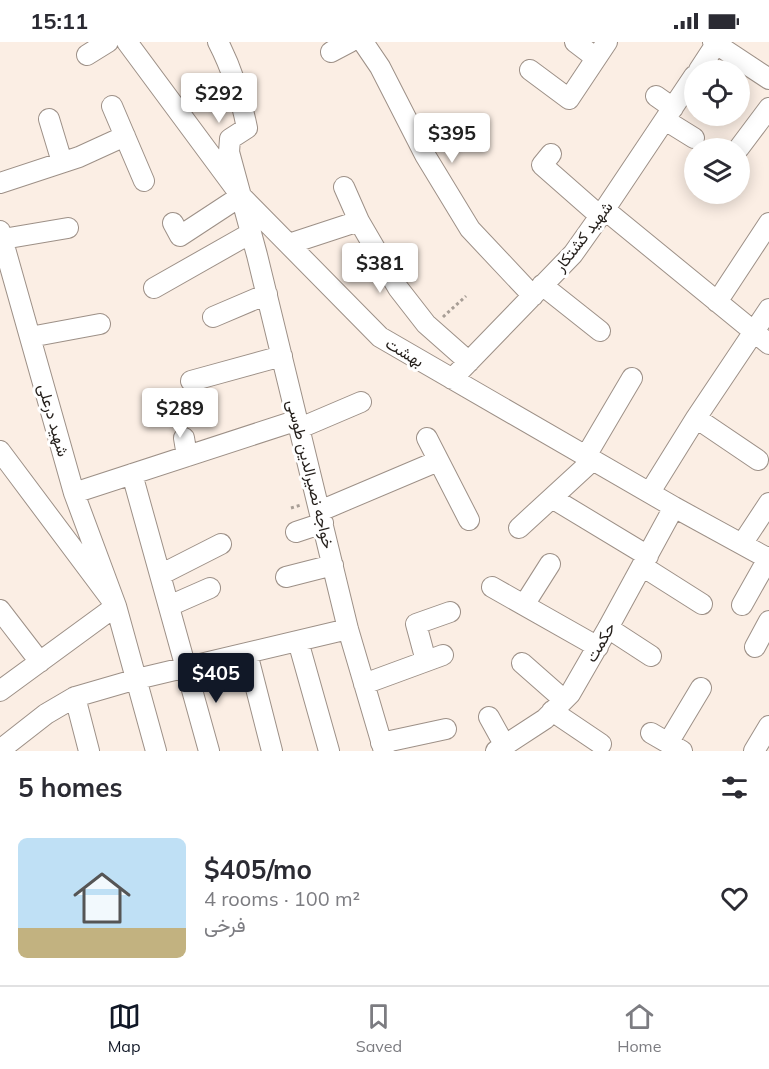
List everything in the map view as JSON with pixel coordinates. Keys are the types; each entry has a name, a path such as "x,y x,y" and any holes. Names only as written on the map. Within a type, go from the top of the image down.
{"street":[{"path":"87,56 108,42"},
{"name":"بهشت","path":"127,42 241,196 380,337 674,507 769,558"},
{"name":"خواجه نصیرالدین طوسی","path":"218,42 240,95 247,128 230,139 229,152 267,294 348,629 383,747"},
{"path":"331,52 350,42"},
{"path":"363,42 380,67 425,155 470,230 538,290 600,331"},
{"path":"530,70 569,99 599,62 575,42"},
{"path":"705,60 715,43 769,79"},
{"name":"شهید کشتکار","path":"452,380 573,254 684,91"},
{"path":"656,96 669,114 694,138"},
{"path":"112,106 144,181"},
{"path":"746,138 769,108"},
{"path":"49,119 62,162"},
{"path":"0,183 79,157 125,136"},
{"path":"551,153 542,165 769,345"},
{"name":"بهشت","path":"344,188 359,221 398,288 430,328 469,362"},
{"path":"173,223 180,236 241,196"},
{"path":"289,244 359,221"},
{"path":"717,302 769,223"},
{"path":"1,235 68,228"},
{"path":"154,288 251,233"},
{"name":"شهید درعلی","path":"1,235 74,493 116,606 156,751"},
{"path":"213,317 267,294"},
{"path":"650,492 696,417 769,309"},
{"path":"30,337 100,324"},
{"path":"191,381 282,356"},
{"path":"519,528 552,498 589,458 632,378"},
{"path":"74,493 132,474 185,447 298,424 361,402"},
{"path":"696,417 758,460"},
{"path":"427,438 469,520"},
{"path":"0,451 116,606 0,692"},
{"path":"296,532 321,517 438,461"},
{"path":"132,474 209,751"},
{"path":"552,498 645,561 702,604"},
{"path":"742,544 769,503"},
{"name":"حکمت","path":"500,748 536,725 570,694 674,507"},
{"path":"160,575 221,544"},
{"path":"742,605 769,558"},
{"path":"524,605 550,564"},
{"path":"286,577 333,565"},
{"path":"492,587 598,647"},
{"path":"169,606 210,588"},
{"path":"0,610 40,662"},
{"path":"364,684 434,658 416,624 450,612"},
{"path":"755,647 769,621"},
{"path":"608,628 651,656"},
{"path":"0,750 46,714 75,697 137,679 348,629"},
{"path":"298,641 329,751"},
{"path":"247,653 272,751"},
{"path":"522,663 558,706 601,744"},
{"path":"651,733 675,747 701,688"},
{"path":"75,697 89,751"},
{"path":"489,717 500,748"},
{"path":"754,751 769,726"},
{"path":"383,747 433,728"}],"path":[{"path":"430,328 466,296"}]}
